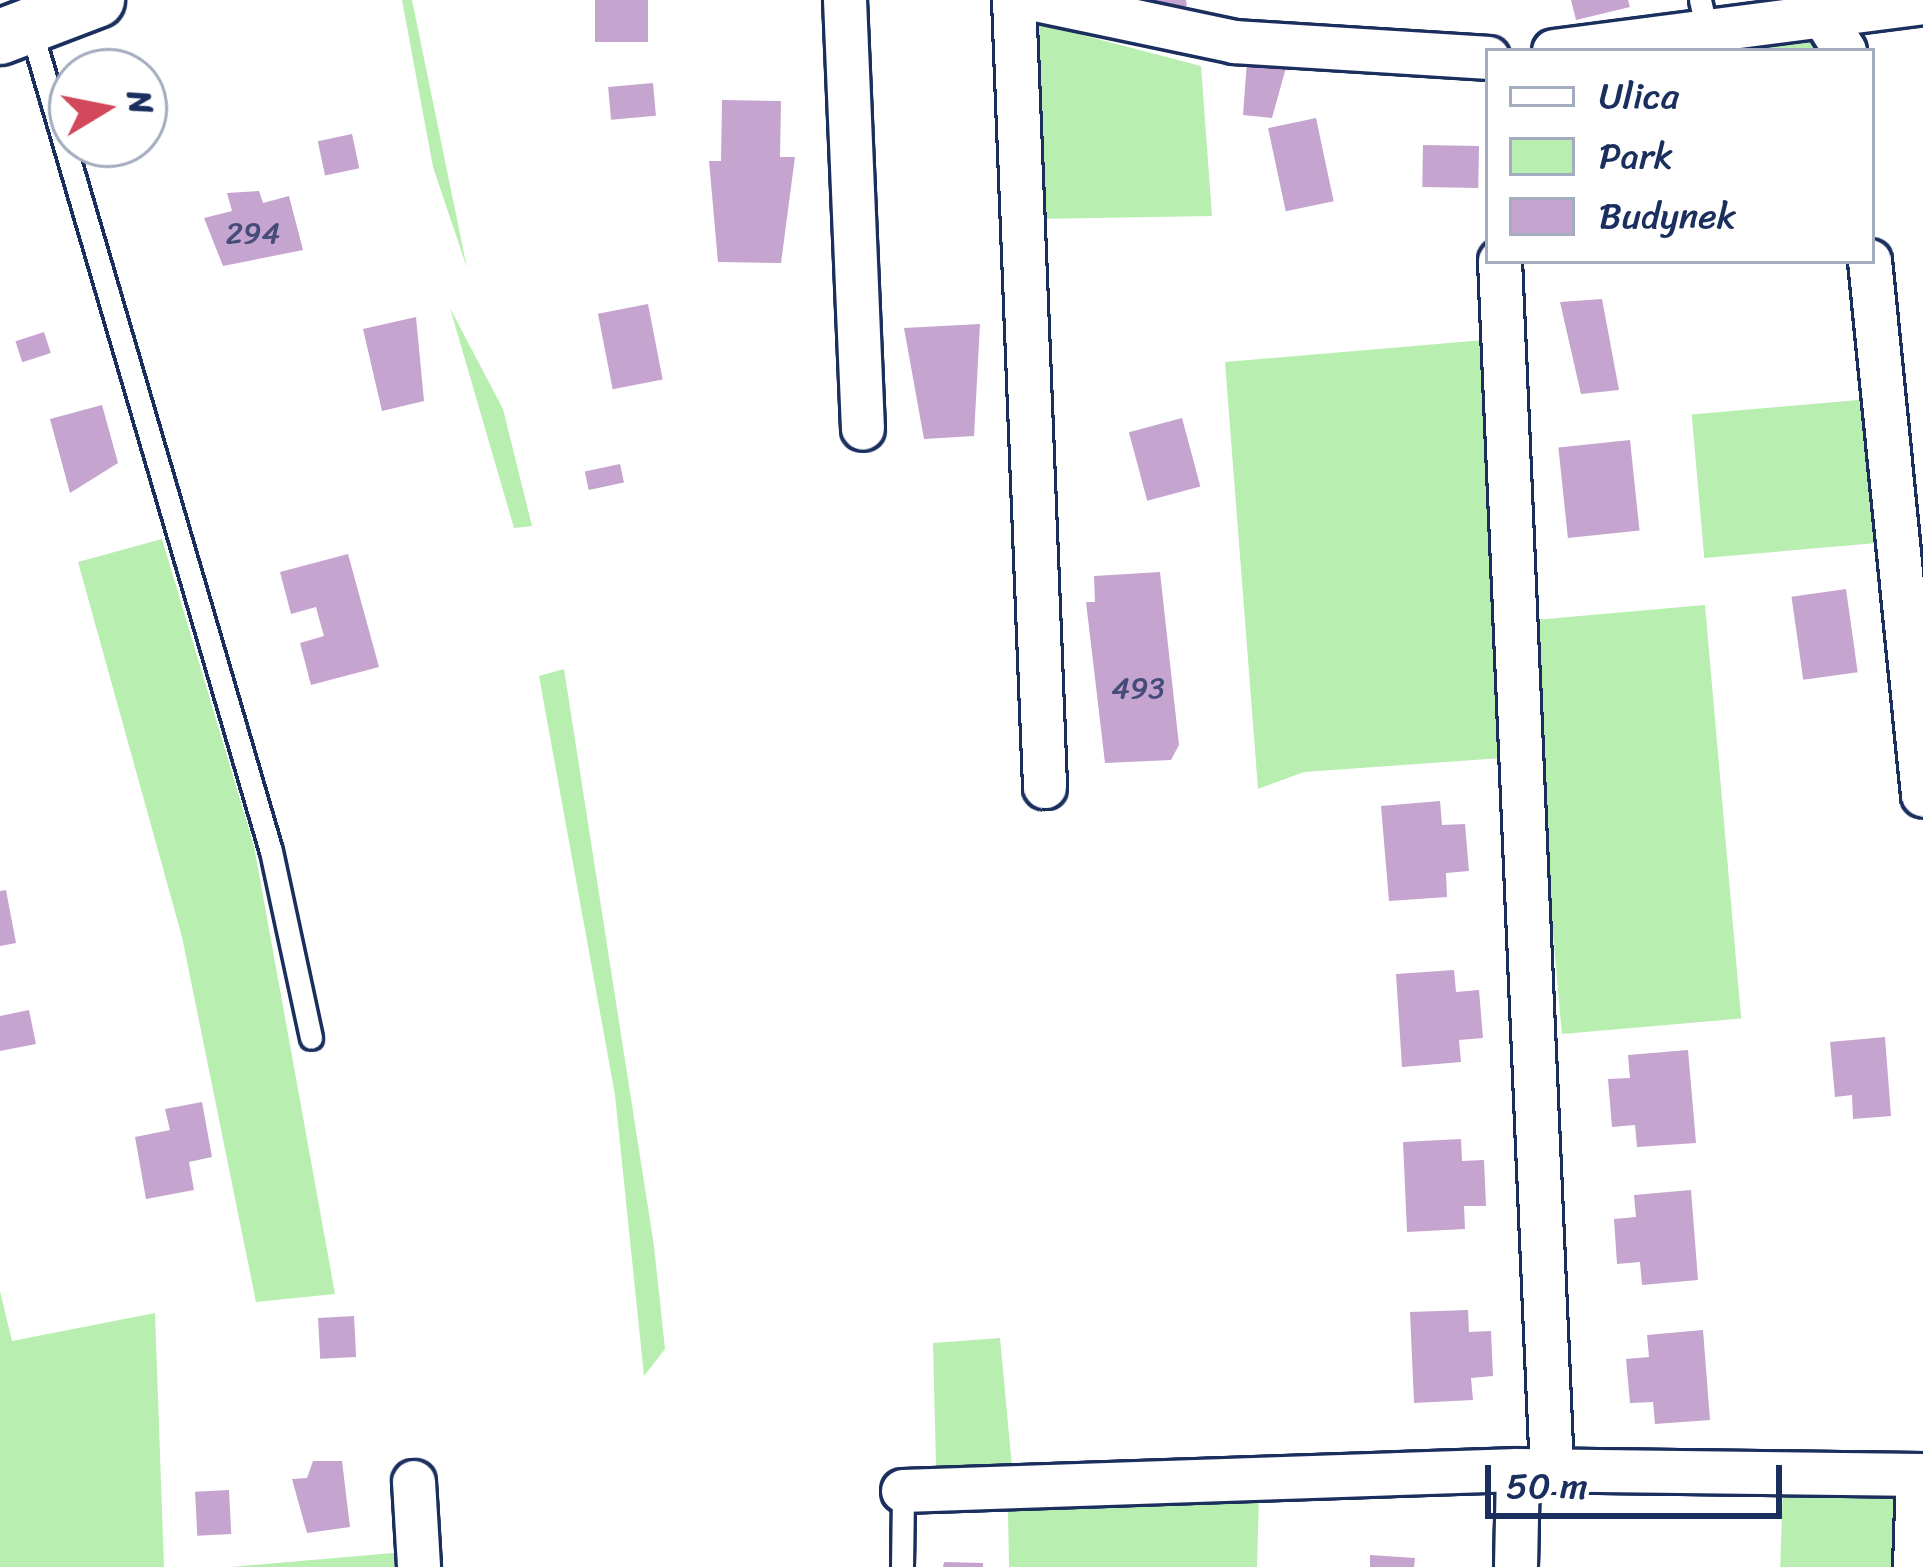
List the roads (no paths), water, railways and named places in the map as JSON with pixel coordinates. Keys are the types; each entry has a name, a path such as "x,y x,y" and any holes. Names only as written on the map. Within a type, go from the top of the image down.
{"street":[{"path":"15,31 97,0"},
{"path":"845,0 863,428"},
{"path":"1014,0 1045,787"},
{"path":"1036,0 1235,42 1485,58"},
{"path":"1566,48 1704,15 1820,13 1923,3"},
{"path":"1820,13 1842,48"},
{"path":"1501,264 1535,1470 1516,1567"},
{"path":"1870,264 1923,795"},
{"path":"903,1491 1535,1470 1920,1475 1915,1567"},
{"path":"414,1482 419,1567"}],"lane":[{"path":"15,31 271,851 311,1038"},
{"path":"902,1567 903,1491"}]}
